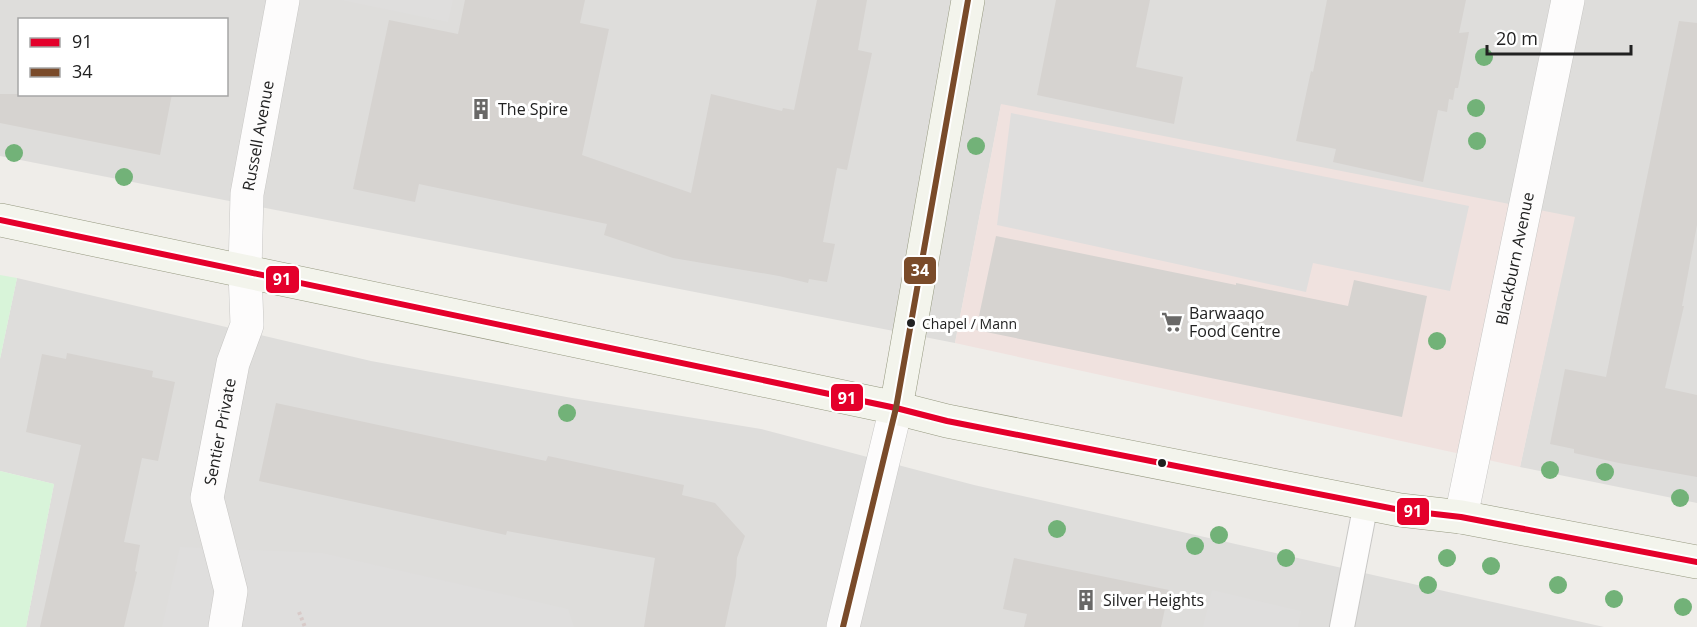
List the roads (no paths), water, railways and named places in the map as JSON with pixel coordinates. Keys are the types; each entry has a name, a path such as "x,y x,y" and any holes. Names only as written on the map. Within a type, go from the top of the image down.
{"street":[{"name":"Russell Avenue","path":"244,271 248,194 283,0"},
{"path":"843,627 896,408 968,0"},
{"name":"Blackburn Avenue","path":"1461,517 1568,0"},
{"path":"0,220 896,408 947,421 1400,510 1461,517 1697,562"},
{"name":"Sentier Private","path":"225,627 231,591 207,498 233,363 247,325 244,271"}],"lane":[{"path":"1342,627 1366,503"}],"place":[{"name":"The Spire","path":"481,109"},
{"name":"Barwaaqo Food Centre","path":"1172,322"},
{"name":"Chapel / Mann","path":"911,323"},
{"name":"Silver Heights","path":"1086,600"}]}
